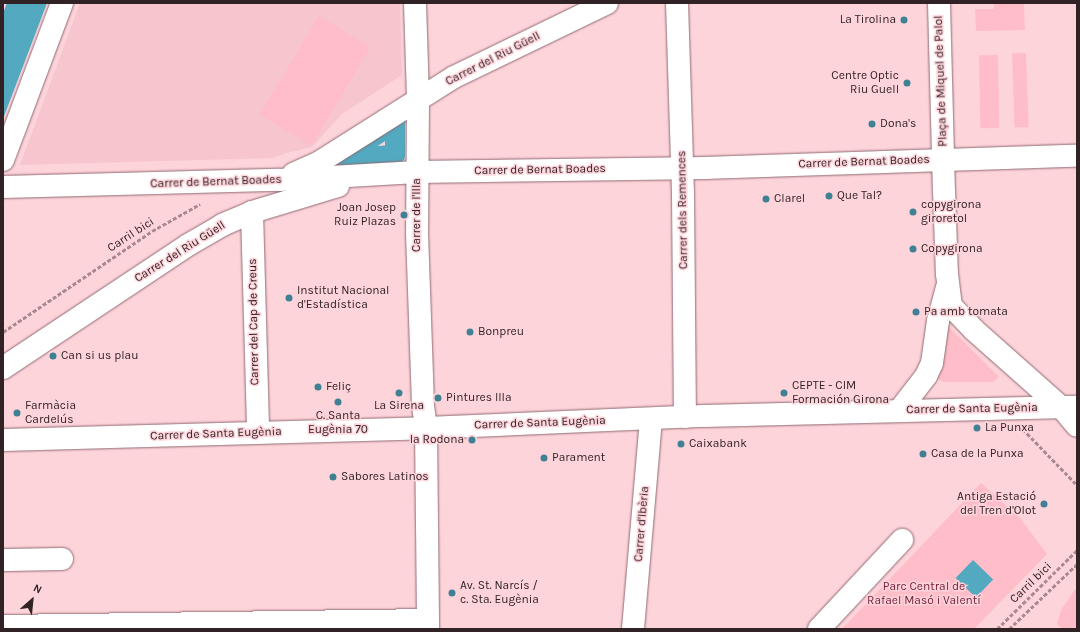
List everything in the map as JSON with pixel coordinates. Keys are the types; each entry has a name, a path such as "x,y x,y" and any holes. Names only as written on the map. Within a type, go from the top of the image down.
{"street":[{"path":"3,160 62,3"},
{"name":"Carrer de l'Illa","path":"415,3 418,100 417,241 423,406 426,428 428,625"},
{"name":"Carrer del Riu Güell","path":"279,180 318,163 454,77 607,3"},
{"name":"Carrer dels Remences","path":"678,3 683,168 685,417"},
{"name":"Plaça de Miquel de Palol","path":"939,3 948,282"},
{"name":"Carrer de Bernat Boades","path":"3,187 279,180 417,172 683,168 1077,156"},
{"name":"Carrer del Riu Güell","path":"3,368 188,245 222,225 252,212 375,175"},
{"name":"Carrer del Cap de Creus","path":"252,212 258,433"},
{"path":"948,282 952,306 957,314 1069,407 1077,426"},
{"path":"899,411 926,376 932,363 938,321 948,282"},
{"name":"Carrer de Santa Eugènia","path":"3,440 426,428 651,420 685,417 1069,407"},
{"name":"Carrer d'Ibèria","path":"633,629 651,420"},
{"path":"819,629 902,540"},
{"path":"3,560 62,559"},
{"path":"3,626 428,625"}],"path":[{"name":"Carril bici","path":"3,332 152,231 202,203"},
{"path":"1018,424 1077,486"},
{"name":"Carril bici","path":"997,629 1077,550"},
{"path":"1009,629 1077,564"}],"shaded area":[{"path":"80,3 400,3 402,75 342,114 312,147 286,153 273,158 20,165"}],"green space":[{"path":"994,3 1024,3 1025,30 976,31 975,9 994,9"},
{"path":"319,16 370,47 311,145 260,115"},
{"path":"1012,53 1026,53 1029,127 1015,127"},
{"path":"979,55 998,55 999,128 980,128"},
{"path":"947,325 999,377 993,382 943,382 934,376"},
{"name":"Parc Central de Rafael Masó i Valentí","path":"981,483 1020,518 1047,554 974,629 842,629"},
{"path":"1077,587 1077,629 1062,629 1057,624 1061,610"}],"water":[{"path":"7,3 47,3 3,119 3,13"},
{"path":"973,560 993,579 976,597 956,578"}],"waterway":[{"path":"395,123 395,155 340,158 395,123"}],"place":[{"name":"La Tirolina","path":"904,20"},
{"name":"Centre Optic Riu Guell","path":"907,83"},
{"name":"Dona's","path":"872,124"},
{"name":"Que Tal?","path":"829,196"},
{"name":"Clarel","path":"766,199"},
{"name":"copygirona giroretol","path":"913,212"},
{"name":"Joan Josep Ruiz Plazas","path":"404,215"},
{"name":"Copygirona","path":"913,249"},
{"name":"Institut Nacional d'Estadística","path":"289,298"},
{"name":"Pa amb tomata","path":"916,312"},
{"name":"Bonpreu","path":"470,332"},
{"name":"Can si us plau","path":"53,356"},
{"name":"Feliç","path":"318,387"},
{"name":"La Sirena","path":"399,393"},
{"name":"CEPTE - CIM Formación Girona","path":"784,393"},
{"name":"Pintures Illa","path":"438,398"},
{"name":"C. Santa Eugènia 70","path":"338,402"},
{"name":"Farmàcia Cardelús","path":"17,413"},
{"name":"La Punxa","path":"977,428"},
{"name":"la Rodona","path":"472,440"},
{"name":"Caixabank","path":"681,444"},
{"name":"Casa de la Punxa","path":"923,454"},
{"name":"Parament","path":"544,458"},
{"name":"Sabores Latinos","path":"333,477"},
{"name":"Antiga Estació del Tren d'Olot","path":"1044,504"},
{"name":"Av. St. Narcís / c. Sta. Eugènia","path":"452,593"}]}
